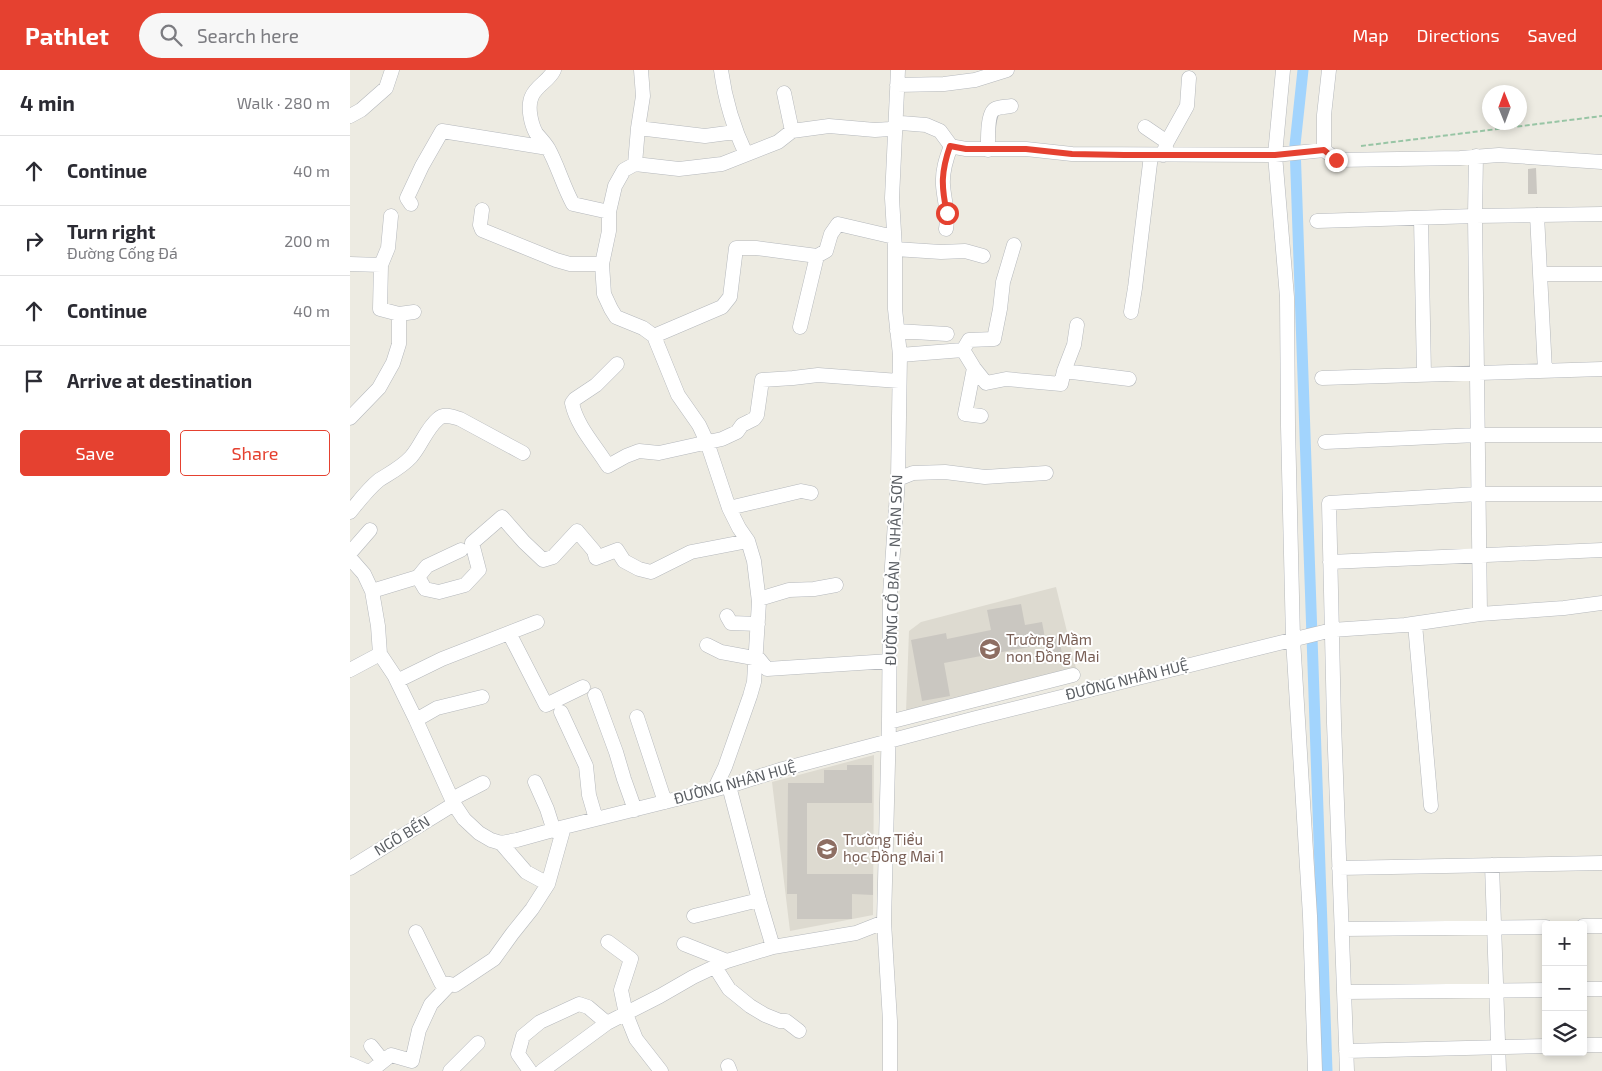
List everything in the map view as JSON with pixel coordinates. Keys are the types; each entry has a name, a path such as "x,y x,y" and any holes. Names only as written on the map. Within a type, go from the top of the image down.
{"street":[{"path":"350,116 361,110 386,88 392,70"},
{"path":"554,70 552,76 538,87 531,97 530,112 535,132 548,148 566,193 573,204 609,212"},
{"path":"635,164 643,96 641,70"},
{"path":"721,70 735,132 746,154"},
{"name":"ĐƯỜNG CỔ BẢN - NHÂN SƠN","path":"890,1071 890,1021 884,922 890,595 898,479 900,355 894,309 895,243 892,198 898,70"},
{"path":"897,85 944,84 976,80 1007,70"},
{"path":"1283,70 1275,155 1287,297 1293,639 1310,916 1315,1071"},
{"path":"1317,150 1324,115 1329,70"},
{"path":"1131,312 1160,151 1187,106 1189,78"},
{"path":"784,93 792,131"},
{"path":"988,150 988,127 991,112 995,108 1011,106"},
{"path":"714,790 725,767 754,682 759,599 754,561 748,541 729,508 707,442 699,425 678,395 654,336 643,328 616,317 604,294 602,264 609,231 609,212 615,186 624,170 635,164 678,169 722,164 778,142 792,131 829,126 875,130 890,129 896,124 901,123 926,124 935,127 950,146 966,149 1026,149 1072,154 1160,151 1275,155 1317,150 1336,160 1460,158 1499,154 1602,162"},
{"path":"1145,127 1160,151"},
{"path":"638,128 704,136 735,132"},
{"path":"411,204 407,198 422,166 442,131 548,148"},
{"path":"946,229 947,217 942,185 943,167 950,146"},
{"path":"1476,156 1475,216 1480,614"},
{"path":"482,210 480,225 482,230 570,264 602,264"},
{"path":"1317,221 1602,214"},
{"path":"1537,215 1545,371"},
{"path":"391,216 388,248 380,265 380,309 399,314 414,312"},
{"path":"1421,218 1424,375"},
{"path":"654,336 722,307 730,297 736,248 756,248 817,256 826,251 831,234 838,224 895,243 941,252 965,251 983,256"},
{"path":"963,350 969,340 994,339 1003,282 1014,245"},
{"path":"800,326 817,256"},
{"path":"350,264 380,265"},
{"path":"1540,274 1602,274"},
{"path":"350,418 379,388 393,363 400,344 399,314"},
{"path":"963,350 986,383 1006,379 1061,384 1074,346 1076,325"},
{"path":"897,331 947,334"},
{"path":"900,355 963,350"},
{"path":"617,364 596,385 575,399 572,404 580,424 608,466 637,452 659,453 722,439 737,432 743,424 754,419 759,410 762,380 818,376 899,381"},
{"path":"974,368 965,414 981,416"},
{"path":"1322,378 1602,369"},
{"path":"1064,371 1129,379"},
{"path":"350,512 378,481 411,457 438,418 443,416 460,419 523,453"},
{"path":"1326,442 1478,436 1602,436"},
{"path":"898,479 913,473 945,472 985,477 1046,473"},
{"path":"729,508 801,491 811,493"},
{"path":"1347,1071 1339,868 1329,504 1478,494 1602,494"},
{"path":"418,577 425,589 439,592 465,585 479,570 472,543 502,517 543,560 553,557 577,531 594,551 596,558 617,550 624,561 639,569 651,572 691,552 748,541"},
{"path":"350,553 370,530"},
{"path":"372,591 418,577 428,566 461,550"},
{"path":"1330,562 1602,550"},
{"path":"350,558 364,574 372,591 378,626 380,654 397,681 453,801 464,819 479,832 501,843 526,872 548,884"},
{"path":"759,599 789,590 836,585"},
{"name":"ĐƯỜNG NHÂN HUỆ","path":"501,843 714,790 976,718 1332,630 1415,624 1480,614 1564,608 1602,603"},
{"path":"727,616 731,623 758,624"},
{"path":"397,681 442,659 537,622"},
{"path":"1415,624 1430,806"},
{"path":"509,633 546,705 583,687"},
{"path":"707,645 721,652 759,659 766,669 890,661"},
{"path":"350,670 380,654"},
{"path":"889,722 1073,675"},
{"path":"595,695 635,810"},
{"path":"416,720 437,708 482,697"},
{"path":"972,700 976,718"},
{"path":"561,712 586,766 589,795 596,819"},
{"path":"637,717 665,802"},
{"name":"NGÕ BẾN","path":"350,868 483,782"},
{"path":"416,932 441,983 455,985 494,959 532,909 548,884 559,829 547,809 535,782"},
{"path":"729,786 758,900 773,947"},
{"path":"1339,868 1602,863"},
{"path":"1492,865 1499,1071"},
{"path":"694,916 758,900"},
{"path":"542,1071 607,1023 721,964 773,947 856,933 884,922"},
{"path":"1587,926 1602,926"},
{"path":"1342,929 1542,927"},
{"path":"608,942 631,959 621,990 626,1014 636,1039 661,1071"},
{"path":"684,944 721,964 729,989 750,1006 765,1015 780,1021 786,1021 799,1031"},
{"path":"371,1071 391,1055 412,1061 419,1030 431,1004 450,984"},
{"path":"1587,989 1602,989"},
{"path":"1344,992 1542,990"},
{"path":"530,1071 518,1054 523,1036 540,1022 579,1004 588,1007 607,1023"},
{"path":"450,1071 478,1043"},
{"path":"1587,1045 1602,1045"},
{"path":"370,1046 383,1061"},
{"path":"1346,1051 1542,1046"},
{"path":"350,1064 366,1071"}],"path":[{"path":"1360,146 1602,116"}],"shaded area":[{"name":"Trường Mầm non Đồng Mai","path":"1056,587 1076,668 906,712 909,631 921,622"},
{"name":"Trường Tiểu học Đồng Mai 1","path":"874,755 873,915 790,931 772,782"}],"building":[{"path":"1536,168 1537,194 1528,194 1528,169"},
{"path":"1021,604 1025,625 1042,622 1045,638 1059,636 1063,660 1049,662 1045,644 944,663 950,696 922,701 911,640 946,633 947,639 991,630 987,610"},
{"path":"847,765 872,765 872,803 807,803 807,874 873,874 873,895 852,894 852,919 797,919 797,894 787,894 788,783 824,783 824,770 847,770"}],"waterway":[{"path":"1303,70 1295,145 1327,1071"}],"place":[{"name":"Trường Mầm non Đồng Mai","path":"990,649"},
{"name":"Trường Tiểu học Đồng Mai 1","path":"827,849"}],"route":[{"path":"947,213 942,185 943,167 950,146 966,149 1026,149 1072,154 1124,155 1275,155 1324,150 1336,160"}]}
